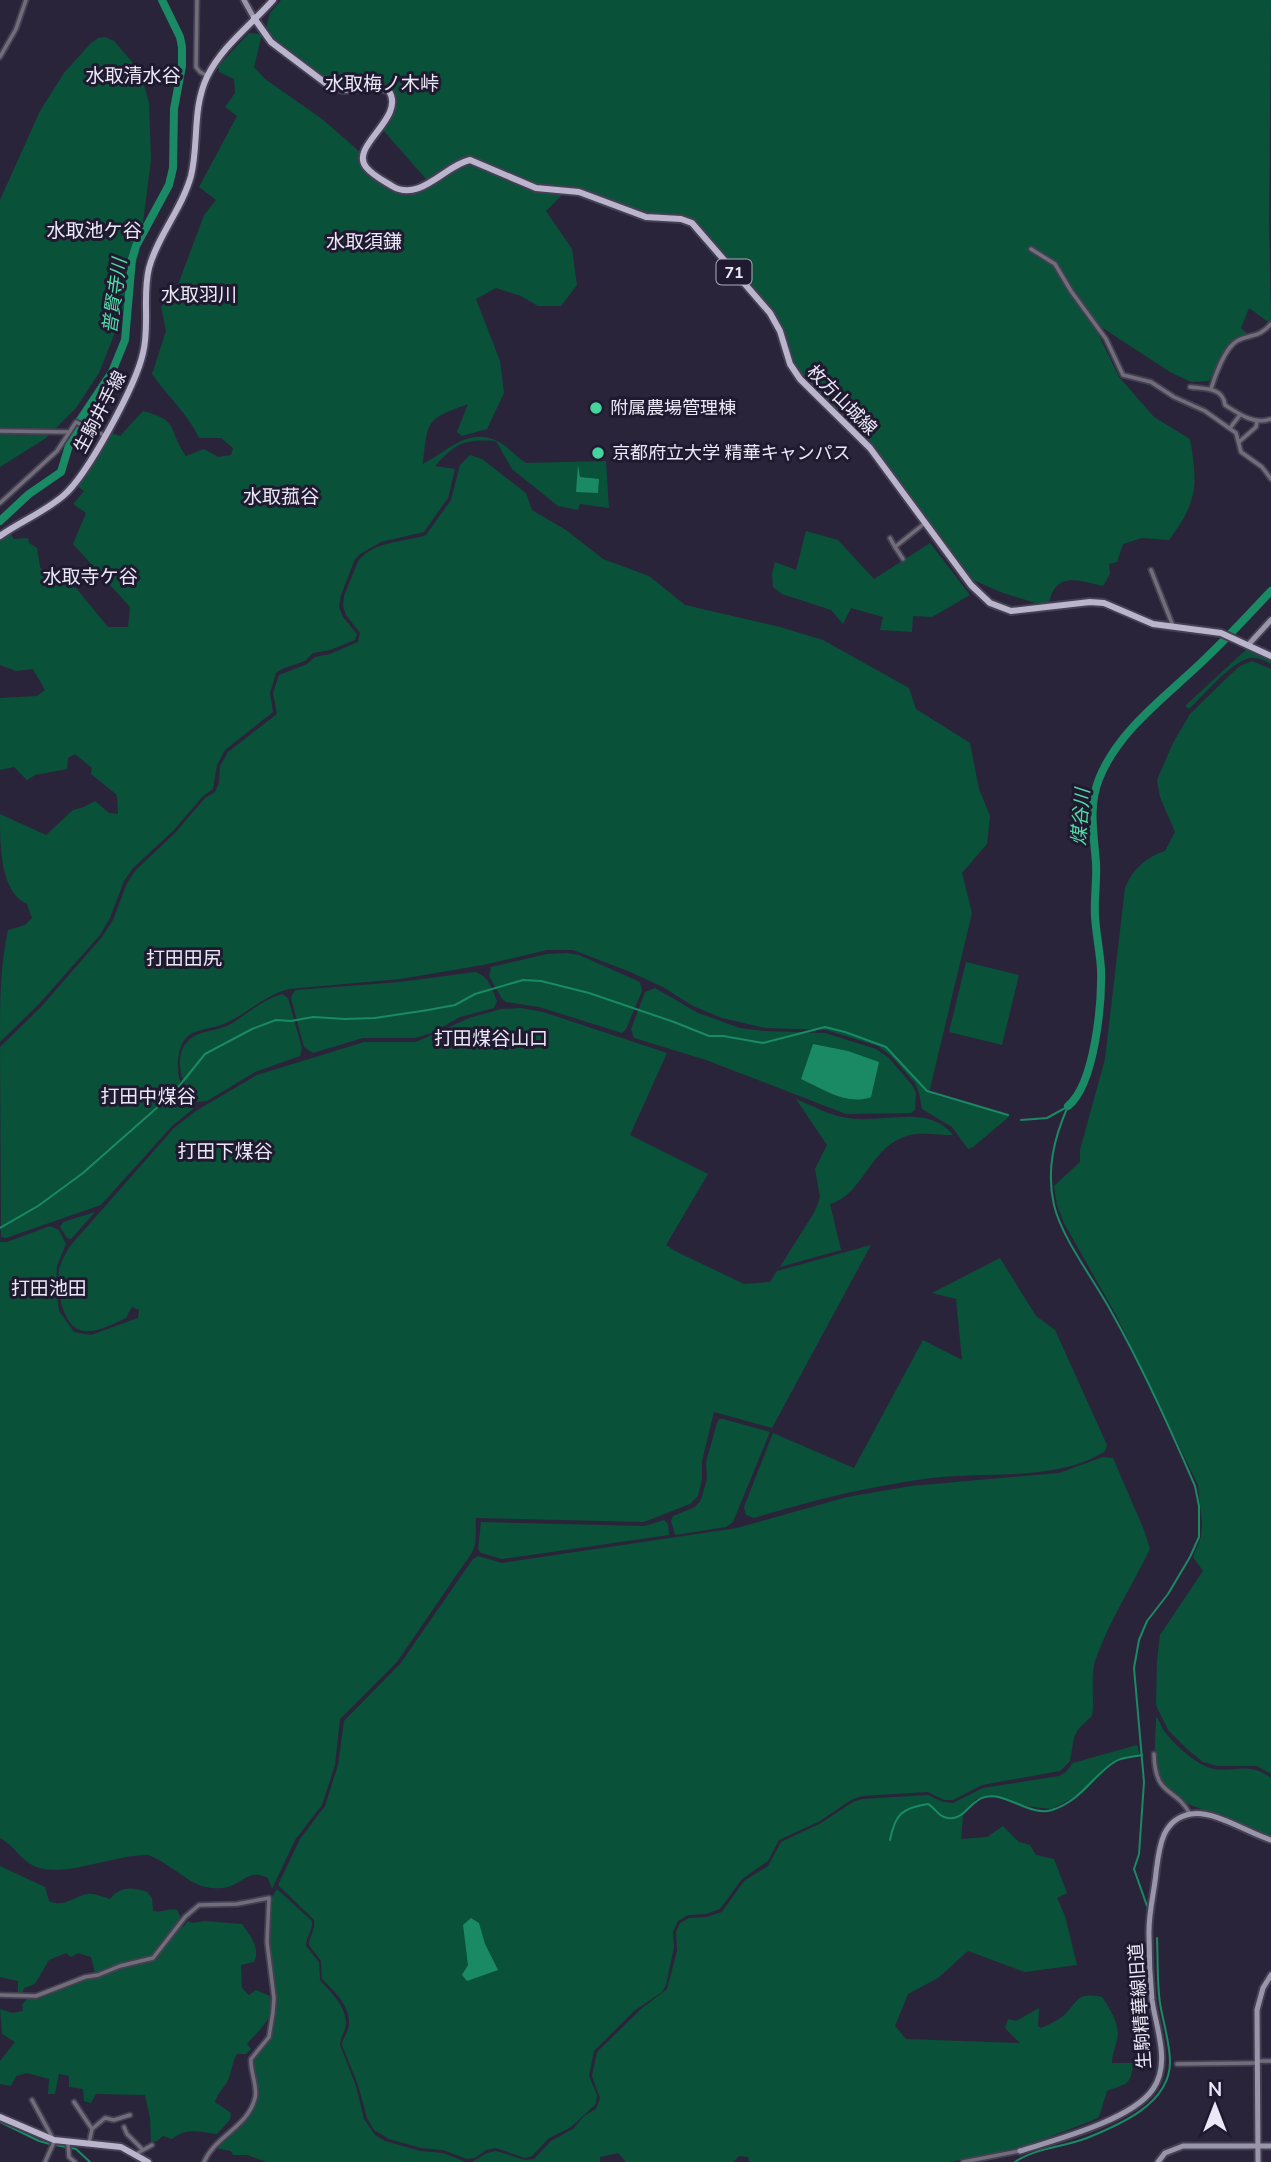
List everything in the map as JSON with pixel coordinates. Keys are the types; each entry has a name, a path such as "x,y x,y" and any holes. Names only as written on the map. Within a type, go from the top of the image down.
{"main road":[{"name":"生駒井手線","path":"0,536 65,494 83,474 134,378 145,340 146,289 150,267 189,182 198,106 208,76 254,18 273,0"},
{"name":"枚方山城線","path":"254,18 271,42 328,85 343,90 378,87 389,90 392,97 391,110 365,150 363,160 367,167 397,189 410,191 422,187 470,160 536,188 579,192 641,216 681,219 694,225 770,313 780,331 790,364 800,379 870,448 981,596 1001,609 1022,611 1090,602 1104,603 1153,624 1202,629 1225,635 1271,656"},
{"path":"0,2117 53,2140 121,2147 139,2152 148,2162"}],"street":[{"path":"0,57 16,29 26,0"},
{"path":"197,0 196,67 208,76"},
{"path":"244,0 254,18"},
{"path":"1031,249 1055,264 1070,291 1106,339 1123,375 1151,382 1174,397 1195,405 1230,428 1236,433 1241,452 1262,467 1271,479"},
{"path":"1211,389 1226,353 1235,342 1261,335 1271,324"},
{"path":"1190,387 1219,392 1225,405 1240,415 1262,422 1271,419"},
{"path":"1230,428 1240,415"},
{"path":"1239,442 1256,427 1257,421"},
{"path":"0,503 57,451 76,422 104,435"},
{"path":"0,431 68,432"},
{"path":"895,547 925,523"},
{"path":"890,538 903,559"},
{"path":"1151,570 1174,628"},
{"path":"1249,644 1271,620"},
{"path":"1154,1754 1154,1769 1160,1784 1186,1807 1190,1814 1212,1816 1271,1840"},
{"name":"生駒精華線旧道","path":"963,2162 1020,2151 1098,2125 1132,2107 1155,2086 1162,2062 1153,2000 1149,1924 1161,1840 1173,1821 1190,1814"},
{"path":"0,1995 36,1996 85,1977 153,1958 185,1917 198,1905 237,1904 269,1898 267,1941 274,1998 270,2037 251,2059 255,2097 246,2116 209,2151 204,2162"},
{"path":"1258,2162 1258,2003 1262,1988 1271,1975"},
{"path":"1177,2064 1271,2061"},
{"path":"32,2100 52,2135 53,2140 45,2162"},
{"path":"74,2102 92,2129"},
{"path":"89,2145 92,2129 105,2118 114,2120 130,2115"},
{"path":"124,2127 139,2152 152,2145"},
{"path":"68,2143 69,2157 75,2162"},
{"path":"1158,2162 1166,2153 1183,2146 1271,2146"}],"shaded area":[{"path":"281,0 1271,0 1271,324 1249,308 1241,328 1249,335 1234,341 1209,381 1191,382 1170,372 1092,321 1119,377 1154,417 1190,439 1195,481 1190,503 1169,540 1142,538 1123,544 1117,562 1109,564 1110,574 1103,586 1070,580 1063,582 1052,593 1049,604 1039,604 1003,593 968,578 932,539 896,482 846,421 802,378 793,364 784,335 772,312 693,221 680,216 651,216 589,193 536,185 464,159 427,180 382,129 395,104 394,94 390,89 377,85 344,87 330,83 278,44 266,28 270,13"},
{"path":"249,33 262,34 254,67 265,79 322,119 360,152 366,170 389,187 402,192 423,189 468,163 535,190 563,194 546,211 572,249 577,285 561,306 538,306 521,296 496,288 476,299 500,361 504,393 487,429 462,436 457,432 468,404 437,418 428,429 423,464 459,442 478,437 488,438 499,442 526,463 606,461 609,508 580,504 578,510 558,506 512,469 496,441 468,442 449,452 435,466 455,469 448,498 424,532 381,542 355,559 339,607 343,617 357,634 355,640 330,650 313,653 305,661 276,673 270,693 273,712 225,750 217,765 213,789 133,868 124,881 110,918 100,935 38,1005 0,1042 2,972 8,930 25,925 32,918 27,904 11,889 3,866 0,814 46,835 73,810 95,801 109,813 118,814 117,795 91,774 92,768 75,754 68,758 67,769 35,775 27,780 14,767 0,770 0,698 37,696 45,690 33,669 16,671 0,665 0,540 10,533 14,539 28,538 29,543 37,548 40,567 52,579 76,588 108,627 128,627 130,607 73,544 86,513 73,504 84,491 77,486 109,432 120,436 143,411 168,422 186,456 204,449 218,457 231,455 233,448 221,438 199,438 152,374 166,331 161,307 176,290 204,215 216,200 199,187 237,116 225,107 235,93 234,79 219,72 218,66"},
{"path":"105,37 114,41 140,71 149,103 151,160 139,253 120,320 99,373 76,408 46,438 0,467 0,200 40,111 64,73 90,44"},
{"path":"470,455 482,459 526,493 532,510 566,530 603,559 649,576 685,605 823,640 909,688 916,709 970,743 979,789 990,816 987,844 962,873 972,913 929,1093 1010,1116 968,1149 952,1127 922,1109 915,1083 891,1056 878,1046 826,1030 765,1028 722,1018 693,1006 663,987 628,971 573,950 547,950 483,965 400,979 289,989 271,996 230,1021 193,1033 182,1045 178,1066 180,1081 193,1109 172,1126 101,1205 6,1238 1,1237 0,1047 41,1007 102,937 113,920 127,883 136,870 175,833 205,798 215,792 219,783 220,766 228,752 277,714 273,693 279,675 307,664 315,657 330,654 358,642 360,633 346,615 343,606 344,596 358,561 373,549 426,535 451,500 460,465"},
{"path":"578,465 580,477 599,479 598,493 576,492"},
{"path":"806,531 838,540 874,579 930,543 970,595 932,617 913,616 912,632 880,630 883,617 851,608 843,624 831,610 782,594 773,587 775,562 796,570"},
{"path":"1248,648 1271,659 1271,664 1250,658 1235,665 1189,709 1186,707 1186,705"},
{"path":"1252,661 1271,669 1271,1774 1257,1766 1217,1766 1203,1762 1168,1730 1156,1705 1160,1635 1203,1571 1193,1557 1201,1537 1202,1523 1198,1485 1116,1315 1064,1223 1054,1186 1080,1162 1080,1150 1105,1059 1125,888 1140,865 1165,851 1175,832 1160,797 1157,780 1173,743 1190,714 1240,666"},
{"path":"547,954 579,955 640,982 642,991 622,1033 539,1007 506,1002 489,976 491,967"},
{"path":"966,962 1019,975 1002,1045 949,1032"},
{"path":"475,972 489,984 497,1001 494,1008 460,1017 432,1033 415,1038 363,1038 313,1053 304,1047 291,998 296,990 400,982"},
{"path":"655,988 698,1013 740,1028 825,1033 876,1049 889,1058 912,1085 916,1093 915,1110 911,1113 846,1114 706,1060 634,1038 631,1029 645,992"},
{"path":"282,994 288,998 302,1048 300,1056 255,1072 207,1101 197,1102 183,1080 180,1062 184,1046 194,1036 231,1024 262,1003"},
{"path":"521,1008 543,1012 667,1053 630,1135 708,1174 666,1245 744,1284 770,1282 777,1271 871,1245 772,1428 714,1412 702,1461 698,1496 690,1504 644,1522 476,1518 475,1543 469,1558 397,1662 340,1719 335,1765 322,1805 295,1840 272,1889 268,1878 258,1875 223,1888 200,1885 148,1855 59,1870 34,1866 0,1838 0,1242 7,1242 50,1226 59,1230 66,1244 57,1266 59,1311 74,1332 91,1335 138,1318 139,1310 132,1307 126,1318 106,1327 95,1331 76,1329 62,1306 59,1270 71,1245 174,1128 196,1111 257,1075 364,1042 416,1042 469,1018 501,1009"},
{"path":"813,1044 848,1051 879,1062 871,1097 844,1098 801,1079"},
{"path":"796,1099 848,1118 918,1117 943,1125 953,1135 910,1135 885,1148 851,1191 830,1204 841,1250 780,1267 815,1211 820,1197 815,1169 827,1145"},
{"path":"95,1212 71,1239 67,1238 60,1227 63,1222"},
{"path":"1000,1258 1036,1316 1055,1330 1107,1445 1105,1451 1087,1461 1044,1471 909,1481 842,1494 754,1518 746,1515 744,1507 773,1433 854,1468 923,1340 962,1360 956,1299 932,1293"},
{"path":"719,1419 770,1432 733,1522 726,1527 675,1535 671,1521 673,1516 695,1507 701,1500 707,1479 706,1462 717,1423"},
{"path":"1103,1457 1113,1458 1150,1549 1095,1661 1092,1716 1079,1728 1074,1737 1070,1761 1060,1771 982,1785 953,1800 944,1800 928,1792 862,1796 851,1800 820,1821 779,1840 768,1861 742,1879 720,1909 706,1914 688,1915 678,1921 673,1932 674,1947 662,1992 634,2011 594,2051 589,2076 597,2095 596,2104 571,2127 549,2138 532,2156 525,2158 496,2148 467,2159 443,2150 421,2148 389,2139 374,2130 367,2118 358,2085 342,2045 349,2022 346,2008 322,1979 321,1961 309,1945 314,1920 278,1885 300,1839 325,1806 338,1765 344,1721 400,1664 473,1559 478,1556 502,1563 737,1528 847,1497 911,1486 1059,1473"},
{"path":"664,1520 668,1524 669,1535 502,1559 481,1553 478,1549 481,1522 645,1526"},
{"path":"1156,1717 1173,1741 1201,1764 1223,1770 1254,1770 1271,1778 1271,1837 1191,1805 1169,1792 1159,1777 1156,1763"},
{"path":"1137,1745 1140,1755 1117,1759 1081,1794 1051,1809 1026,1806 989,1795 976,1799 962,1815 961,1839 987,1837 1003,1826 1019,1842 1030,1845 1036,1855 1054,1859 1067,1893 1057,1898 1065,1916 1077,1965 1025,1972 968,1951 938,1978 908,1994 895,2026 906,2039 1020,2043 1005,2028 1008,2019 1016,2021 1039,2008 1038,2026 1041,2028 1061,2018 1082,1997 1102,1997 1116,2023 1118,2035 1112,2063 1133,2063 1127,2083 1107,2091 1099,2117 1024,2147 950,2162 749,2162 748,2157 739,2156 733,2162 626,2162 618,2153 600,2157 600,2162 472,2162 496,2151 525,2160 534,2159 551,2141 573,2129 584,2116 596,2109 600,2098 592,2076 597,2052 641,2009 667,1989 677,1951 676,1932 680,1923 689,1918 707,1917 722,1912 744,1881 768,1866 781,1842 862,1799 928,1795 953,1803 983,1788 1059,1776 1073,1763"},
{"path":"0,1866 45,1887 49,1901 55,1903 64,1903 87,1894 110,1899 118,1892 132,1889 147,1892 152,1898 153,1911 177,1910 179,1923 183,1927 188,1921 242,1924 254,1942 256,1957 254,1962 241,1965 242,1988 249,1995 256,1990 270,1996 271,2005 266,2023 247,2044 251,2049 246,2054 237,2054 229,2079 216,2099 215,2102 231,2113 230,2120 217,2134 188,2132 172,2139 163,2136 151,2142 145,2095 96,2094 91,2103 84,2101 83,2089 69,2087 69,2076 59,2074 55,2094 48,2094 49,2079 27,2073 16,2076 11,2086 0,2084 0,2061 15,2042 2,2034 0,2009 12,2013 23,2011 22,2005 30,1995 40,1995 95,1973 91,1957 78,1953 71,1957 66,1953 49,1960 35,1984 24,1988 22,1996 18,1996 18,1981 0,1977"},
{"path":"277,1889 312,1921 306,1946 319,1962 320,1980 343,2011 346,2027 340,2045 356,2086 364,2119 375,2135 385,2141 420,2151 443,2153 466,2162 267,2162 247,2155 233,2155 231,2151 216,2148 247,2117 257,2097 253,2060 270,2039 274,2023 275,2003 268,1919"},
{"path":"471,1918 479,1923 485,1944 498,1970 467,1981 462,1975 468,1965 463,1925"}],"waterway":[{"name":"普賢寺川","path":"0,521 29,494 61,472 74,429 112,372 125,340 132,259 136,246 169,185 173,168 174,109 182,66 182,47 162,0"},
{"name":"煤谷川","path":"1068,1106 1085,1080 1091,1062 1100,1002 1101,969 1095,916 1093,821 1099,779 1119,743 1133,727 1271,591"},
{"path":"0,1228 38,1206 83,1173 160,1105 205,1054 252,1029 276,1020 291,1021 313,1017 375,1018 428,1010 455,1005 475,994 523,980 541,981 589,993 709,1036 763,1043 825,1027 845,1032 886,1047 927,1091 1008,1115"},
{"path":"1068,1106 1055,1142 1051,1167 1052,1192 1058,1218 1145,1377 1195,1486 1199,1506 1199,1537 1168,1594 1147,1621 1139,1640 1134,1668 1144,1782 1139,1854 1134,1869 1147,1906"},
{"path":"1021,1120 1047,1118 1067,1107"},
{"path":"890,1840 894,1824 901,1814 928,1804 942,1816 951,1818 962,1815 979,1799 993,1796 1035,1810 1052,1810 1080,1794 1116,1761 1142,1755"},
{"path":"1015,2162 1031,2154 1078,2141 1113,2127 1140,2111 1162,2090 1168,2077 1170,2062 1159,1995 1157,1938"},
{"path":"0,2122 50,2144"},
{"path":"56,2145 76,2149 90,2162"}],"place":[{"name":"附属農場管理棟","path":"596,408"},
{"name":"京都府立大学 精華キャンパス","path":"598,453"}],"district":[{"name":"水取清水谷","path":"133,75"},
{"name":"水取梅ノ木峠","path":"382,83"},
{"name":"水取池ケ谷","path":"94,230"},
{"name":"水取須鎌","path":"364,241"},
{"name":"水取羽川","path":"199,294"},
{"name":"水取菰谷","path":"281,496"},
{"name":"水取寺ケ谷","path":"90,576"},
{"name":"打田田尻","path":"184,958"},
{"name":"打田煤谷山口","path":"491,1038"},
{"name":"打田中煤谷","path":"148,1096"},
{"name":"打田下煤谷","path":"225,1151"},
{"name":"打田池田","path":"49,1288"}]}
